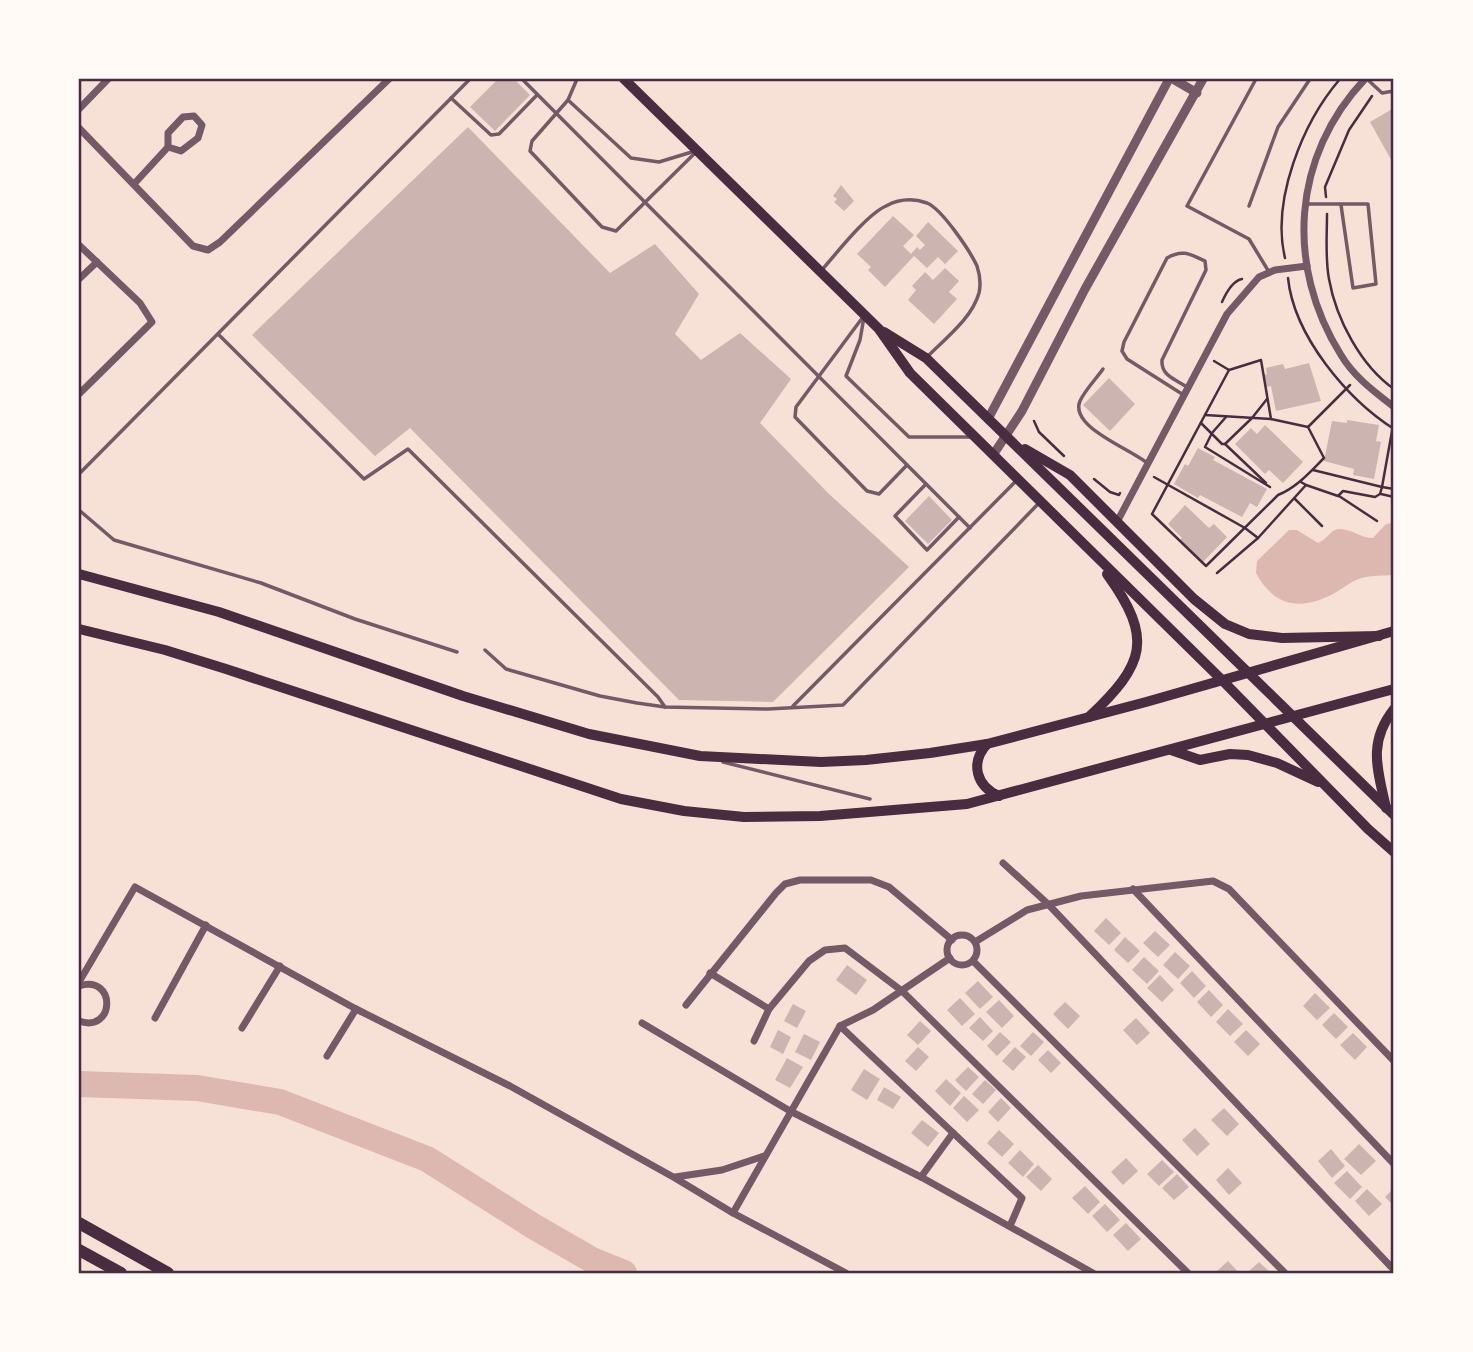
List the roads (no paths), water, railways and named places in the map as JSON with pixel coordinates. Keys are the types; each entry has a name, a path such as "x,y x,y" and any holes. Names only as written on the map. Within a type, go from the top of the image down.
{"highway":[{"path":"79,1223 168,1273"},
{"path":"79,1250 121,1273"}],"main road":[{"path":"624,79 879,329 910,373 1394,852"},
{"path":"879,329 926,358 1390,811"},
{"path":"1006,437 1070,475 1212,615 1238,630 1282,638 1379,636"},
{"path":"1089,549 1131,611 1138,633 1131,670 1089,717"},
{"path":"1150,555 1173,600"},
{"path":"79,574 219,612 463,696 589,734 700,756 821,762 930,754 987,744 1247,674 1394,631"},
{"path":"79,629 226,669 589,789 648,805 744,817 820,816 967,804 1394,689"},
{"path":"1390,811 1378,771 1376,746 1382,725 1394,709"},
{"path":"987,744 977,760 977,774 987,790 999,796"},
{"path":"1171,750 1200,760 1230,754 1248,755 1287,767 1325,785"}],"street":[{"path":"79,109 108,79"},
{"path":"79,128 194,246 208,250 220,242 389,79"},
{"path":"988,419 1171,79 1197,93"},
{"path":"993,455 1022,411 1085,289 1203,79"},
{"path":"1366,79 1336,114 1317,151 1304,204 1303,236 1316,303 1341,356 1358,377 1394,407"},
{"path":"134,184 168,147 168,133 183,117 194,116 202,125 198,138 181,151 168,147"},
{"path":"79,245 140,303 152,322 79,394"},
{"path":"79,279 97,262"},
{"path":"1117,522 1227,314 1259,276 1307,266"},
{"path":"1003,863 1048,905 1394,1270"},
{"path":"686,1005 776,893 785,884 800,880 871,880 889,887 952,940"},
{"path":"975,942 1027,910 1081,896 1213,881 1229,890 1394,1061"},
{"path":"79,1021 96,1021 105,1012 107,1006 104,993 88,984 79,984 135,887 356,1009 510,1086 733,1213 846,1273"},
{"path":"1133,889 1394,1164"},
{"path":"155,1018 206,925"},
{"path":"961,935 975,942 977,949 973,961 961,965 950,958 948,948 952,940 961,935"},
{"path":"754,1041 769,1009 809,961 825,950 845,948 902,991 1188,1273"},
{"path":"733,1213 840,1026 873,1010 950,958"},
{"path":"973,961 1285,1273"},
{"path":"242,1028 280,966"},
{"path":"710,973 769,1009"},
{"path":"327,1056 356,1009"},
{"path":"642,1023 790,1111 921,1177 1093,1273"},
{"path":"840,1026 1022,1198 1010,1226"},
{"path":"921,1177 953,1133"},
{"path":"674,1178 722,1170 764,1156"}],"lane":[{"path":"79,474 470,79"},
{"path":"522,79 970,528"},
{"path":"577,79 568,100 532,141 530,152 602,227 615,231 697,150"},
{"path":"1256,79 1187,206 1250,239 1269,272"},
{"path":"1249,206 1278,127 1310,79"},
{"path":"1366,79 1382,93 1394,91"},
{"path":"451,98 491,135 499,134 538,95"},
{"path":"568,100 631,158 659,162 697,150"},
{"path":"819,272 884,207 908,199 929,204 940,213 957,237 976,265 981,280 978,295 967,314 926,358"},
{"path":"1304,204 1368,204 1376,284 1353,288 1341,205"},
{"path":"1176,252 1186,252 1205,261 1206,270 1162,360 1161,368 1164,373 1186,391 1127,359 1122,351 1124,342 1167,258 1176,252"},
{"path":"865,315 796,407 795,417 867,491 880,494 907,465"},
{"path":"865,315 860,340 846,376 909,437 976,437"},
{"path":"218,334 364,479 408,449 665,707"},
{"path":"1102,369 1081,399 1078,409 1080,416 1099,433 1140,457 1147,468"},
{"path":"792,708 1018,479"},
{"path":"926,484 895,516 927,550 959,517"},
{"path":"485,650 506,669 600,696 665,707 768,709 842,705 1040,501"},
{"path":"79,510 114,540 261,583 355,619 457,652"},
{"path":"700,756 870,799"}],"waterway":[{"path":"79,1084 197,1088 280,1102 427,1159 533,1226 592,1260 624,1273"}]}
